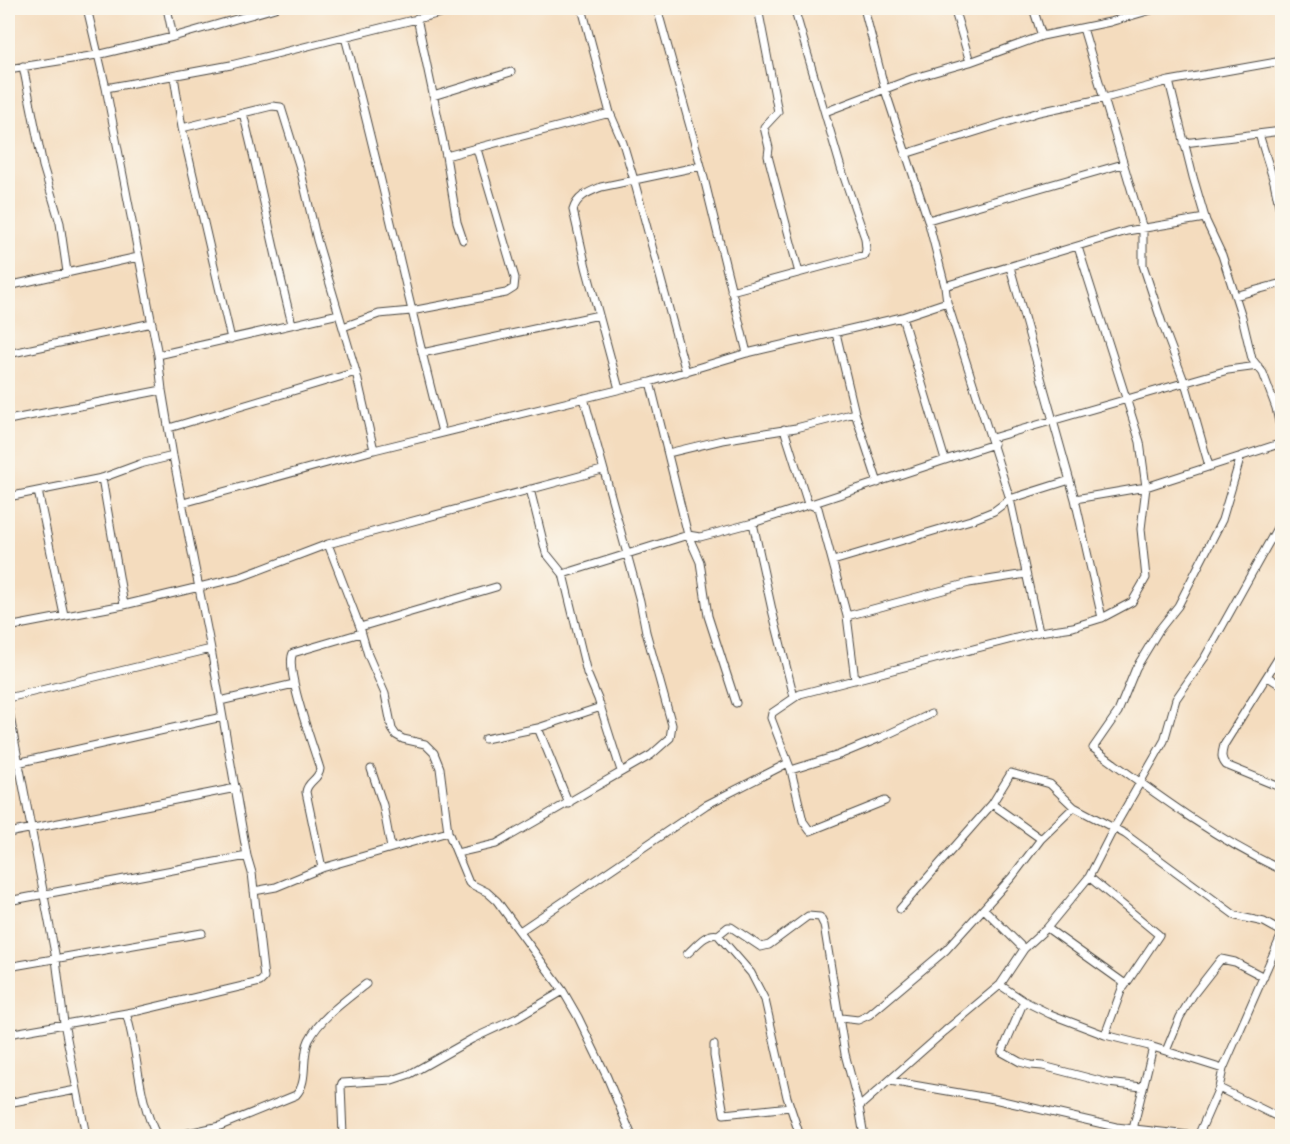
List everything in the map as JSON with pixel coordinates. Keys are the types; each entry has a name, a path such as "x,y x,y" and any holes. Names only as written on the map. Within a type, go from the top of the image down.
{"street":[{"path":"8,1034 126,1013 260,982 264,978 252,873 173,456 158,355 106,88 87,8"},
{"path":"166,8 172,37"},
{"path":"8,69 97,56 275,8"},
{"path":"106,88 231,66 461,8"},
{"path":"582,8 610,113 623,143 634,180 686,372"},
{"path":"657,8 701,166 747,353"},
{"path":"758,8 778,112 764,127 769,148 768,156 799,273"},
{"path":"731,291 865,255 865,238 850,197 794,8"},
{"path":"864,8 885,90 928,220 945,286 946,302 1010,499 1039,632"},
{"path":"954,8 970,62"},
{"path":"1033,8 1042,36"},
{"path":"825,112 914,78 970,62 1042,36 1110,22 1158,8"},
{"path":"417,18 446,156 457,222 463,240"},
{"path":"1083,28 1123,164 1134,191 1143,229 1143,265 1185,382 1209,466"},
{"path":"345,37 442,432"},
{"path":"905,154 1039,112 1169,81 1282,61"},
{"path":"23,66 43,166 60,223 68,272"},
{"path":"433,96 510,72"},
{"path":"174,76 182,128 231,339"},
{"path":"1169,81 1205,218 1222,255 1252,359 1267,382 1282,436"},
{"path":"182,128 275,105 283,110 356,372 374,450"},
{"path":"243,113 259,175 273,253 292,324"},
{"path":"446,156 610,113"},
{"path":"1184,143 1282,131"},
{"path":"1259,134 1274,182 1281,215 1282,236"},
{"path":"343,327 379,314 411,311 506,293 514,288 515,278 477,149"},
{"path":"928,220 1123,164"},
{"path":"619,389 573,210 575,204 586,194 601,187 701,166"},
{"path":"945,286 1127,231 1205,218"},
{"path":"885,801 810,831 803,820 789,767 771,718 772,713 800,694 1102,618 1132,602 1146,578 1141,529 1146,487 1140,442 1078,247"},
{"path":"8,286 138,257"},
{"path":"1010,267 1075,499 1102,618"},
{"path":"1235,296 1282,283"},
{"path":"183,503 442,432 650,382 747,353 902,317 946,302"},
{"path":"158,355 339,314"},
{"path":"422,353 599,315"},
{"path":"902,317 945,460"},
{"path":"8,354 152,323"},
{"path":"836,333 855,413 878,483"},
{"path":"562,574 688,535 700,537 753,523 878,483 993,441 1126,399 1228,370 1257,366"},
{"path":"169,428 356,372"},
{"path":"650,382 688,535 700,562 708,616 736,703"},
{"path":"8,420 162,390"},
{"path":"457,853 496,844 651,755 670,738 672,725 584,398"},
{"path":"668,453 855,413"},
{"path":"784,429 808,504"},
{"path":"1075,499 1146,487 1282,443"},
{"path":"8,498 102,478 140,464 173,456"},
{"path":"1241,456 1222,520 1178,606 1136,668 1118,712 1093,748 1140,783 1246,853 1282,870"},
{"path":"8,627 124,605 241,577 328,544 602,470"},
{"path":"102,478 124,605"},
{"path":"833,561 974,519 994,511 1010,499 1070,480"},
{"path":"530,489 546,553 562,574 587,673 601,707 621,771"},
{"path":"38,491 64,615"},
{"path":"808,504 818,508 833,561 847,616 855,680"},
{"path":"859,1107 945,1030 1000,985 1024,949 1047,928 1089,877 1164,741 1176,699 1205,657 1282,519"},
{"path":"753,523 794,697"},
{"path":"328,544 368,655 385,694 392,729 403,739 425,744 434,753 440,768 448,832 469,883 487,892 497,901 563,992 607,1077 632,1137"},
{"path":"847,616 969,583 1026,574"},
{"path":"322,868 306,792 308,785 318,777 320,769 294,684 291,668 293,653 496,587"},
{"path":"8,698 211,649"},
{"path":"1282,652 1224,745 1222,760 1231,768 1282,788"},
{"path":"1268,677 1282,686"},
{"path":"220,701 294,684"},
{"path":"8,706 56,959 64,1023 86,1137"},
{"path":"485,739 538,728 601,707"},
{"path":"520,931 706,805 789,767 849,751 931,714"},
{"path":"8,765 222,717"},
{"path":"538,728 569,804"},
{"path":"371,769 383,805 391,848"},
{"path":"890,1080 994,1099 1116,1127 1198,1137 1219,1088 1223,1069 1282,933 1264,922 1236,916 1125,834 1074,807 1050,784 1011,773 992,804 900,909"},
{"path":"8,833 236,788"},
{"path":"992,804 1041,838"},
{"path":"841,1018 858,1020 882,1005 946,950 1012,877 1041,838 1074,807"},
{"path":"254,891 276,887 322,868 448,832"},
{"path":"8,901 247,856"},
{"path":"1089,877 1159,934 1124,987 1104,1035"},
{"path":"984,909 1024,949"},
{"path":"718,935 731,927 761,947 769,945 808,916 820,917 824,925 841,1018 845,1054 859,1107 864,1137"},
{"path":"1047,928 1124,983 1124,987"},
{"path":"8,967 202,933"},
{"path":"687,954 708,936 718,935 751,973 765,1000 790,1107 800,1137"},
{"path":"1166,1051 1184,1010 1221,959 1235,962 1264,977"},
{"path":"175,1137 219,1126 296,1095 299,1092 308,1042 318,1026 366,984"},
{"path":"1000,985 1050,1014 1104,1035 1153,1047 1223,1069"},
{"path":"343,1137 342,1083 392,1080 410,1074 563,992"},
{"path":"1024,1001 1002,1052 1031,1065 1108,1083 1142,1087"},
{"path":"126,1013 140,1085 157,1137"},
{"path":"714,1045 724,1114 790,1107"},
{"path":"1133,1129 1153,1047"},
{"path":"1219,1088 1282,1119"},
{"path":"8,1103 76,1090"}]}
